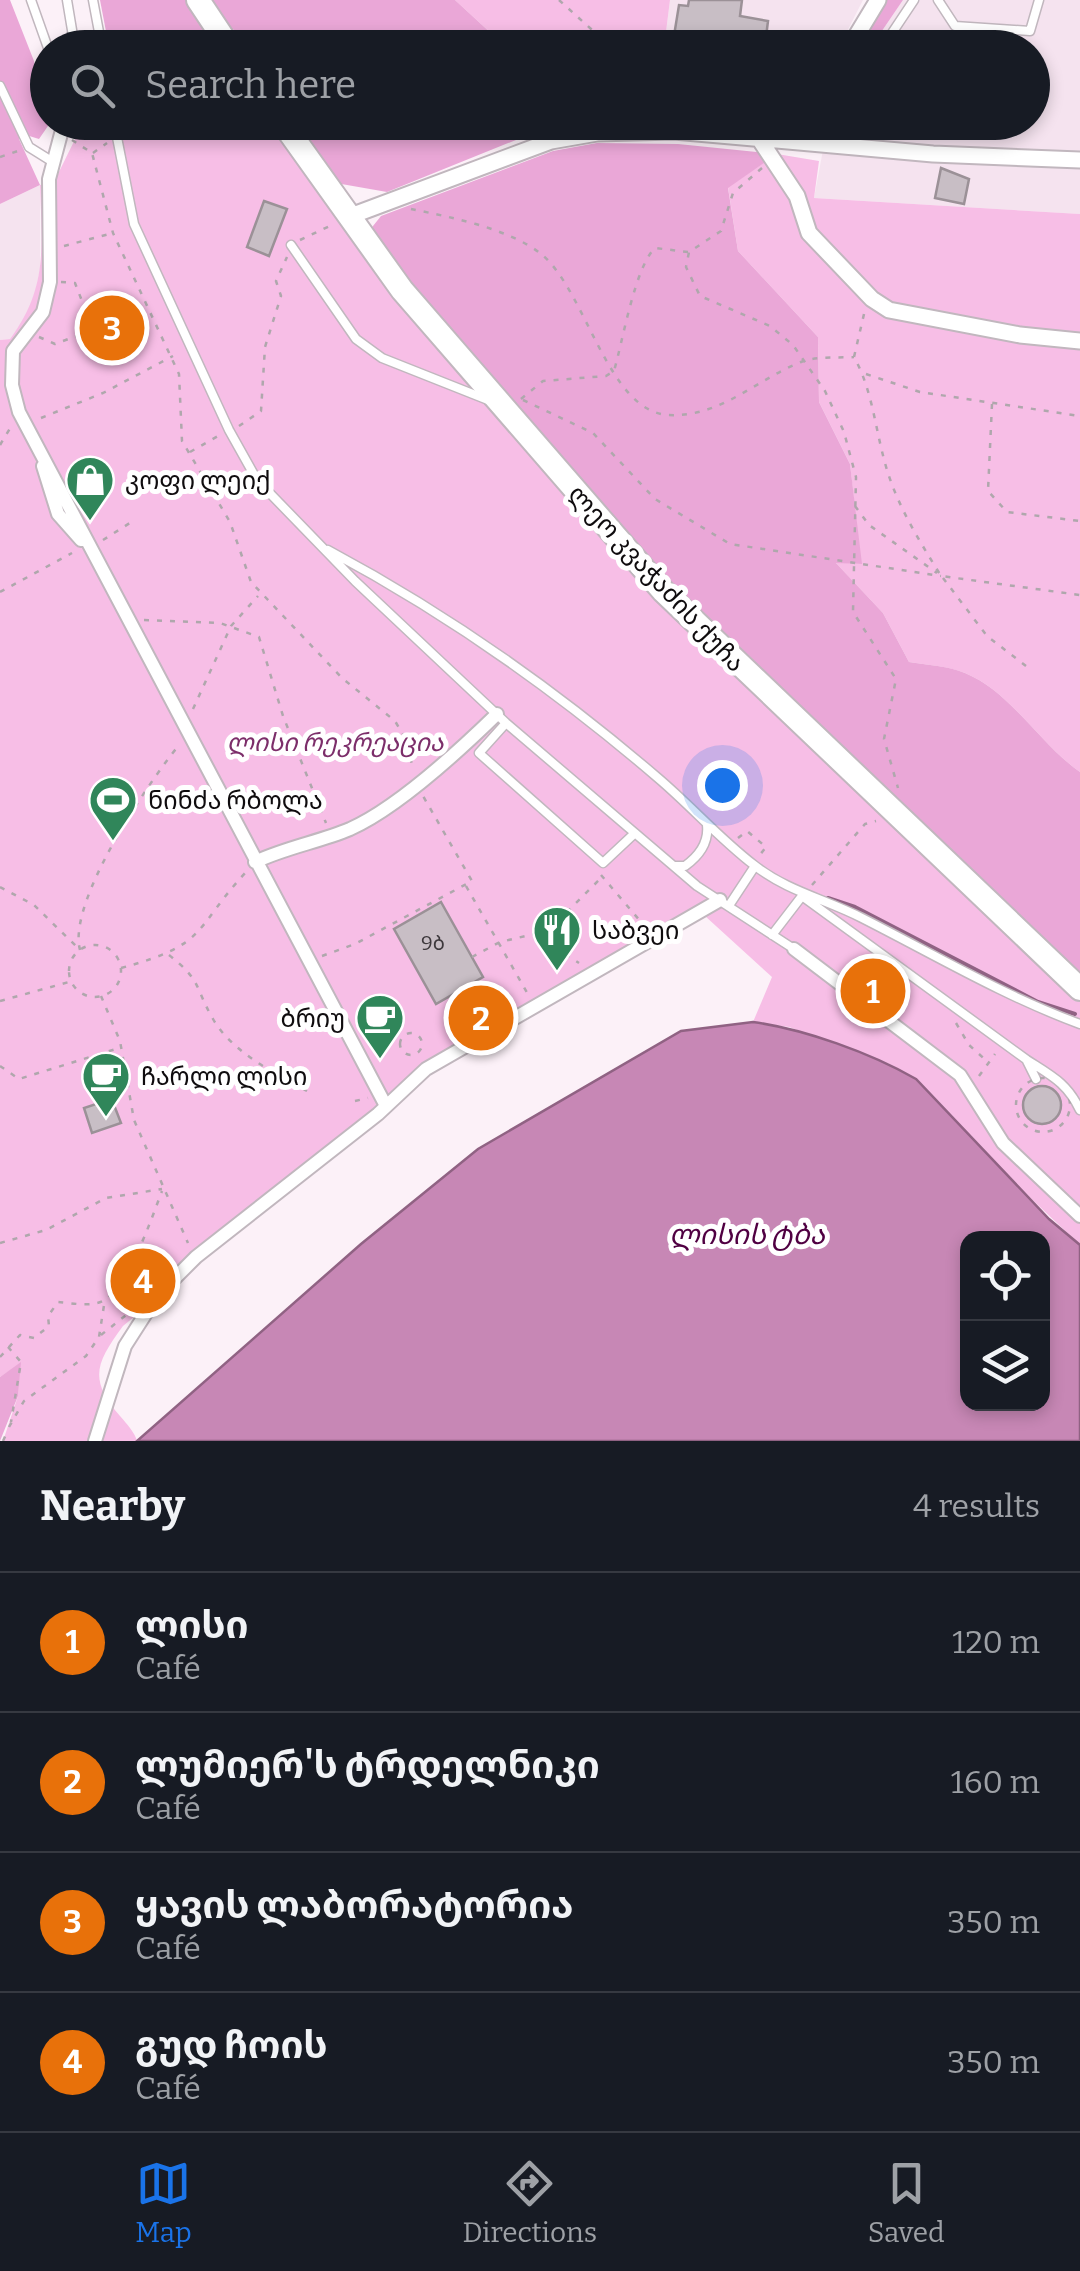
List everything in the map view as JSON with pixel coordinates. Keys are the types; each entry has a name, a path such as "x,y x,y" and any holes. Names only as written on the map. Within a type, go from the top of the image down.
{"main road":[{"path":"198,0 217,30"},
{"name":"ლეო კვაჭაძის ქუჩა","path":"295,140 402,290 510,402 690,618 1080,989"}],"street":[{"path":"860,30 878,0"},
{"path":"58,140 48,180 50,282 43,312 13,350 11,365 22,418 42,464 188,727 255,862 386,1104"},
{"path":"348,217 551,140"},
{"path":"760,140 797,196 809,233 872,299 889,310 1080,341"},
{"path":"774,140 1080,160"},
{"path":"255,862 292,844 352,828 502,718"},
{"path":"95,1441 111,1380 134,1330 169,1282 196,1257 426,1069 593,972 725,902"},
{"path":"794,949 960,1075 1004,1143 1080,1216"}],"lane":[{"path":"31,0 42,30"},
{"path":"67,0 72,30"},
{"path":"93,0 99,30"},
{"path":"894,30 914,0"},
{"path":"938,0 956,26 1030,30 1040,0"},
{"path":"0,86 29,147 53,162"},
{"path":"117,140 134,224 229,430 257,480 502,718 674,866 794,949"},
{"path":"821,146 823,140"},
{"path":"291,245 356,338 382,358 510,402"},
{"path":"322,547 380,578 533,681 802,896 1026,1060 1058,1077 1072,1092 1080,1110"},
{"path":"502,718 479,754 603,863 635,833"},
{"path":"674,866 685,866 703,848 708,837 706,823"},
{"path":"725,902 757,862"},
{"path":"772,935 802,896"},
{"path":"802,896 857,915 1012,998 1080,1024"},
{"path":"1026,1060 1036,1079"}],"path":[{"path":"559,0 592,30"},
{"path":"204,30 214,26"},
{"path":"76,140 92,154 113,233 173,356 179,374 182,440 218,498 259,595 342,678 395,721 407,741 416,783 472,881 355,944 309,960"},
{"path":"92,154 112,140"},
{"path":"0,157 29,147"},
{"path":"773,156 733,193 720,231 689,252 686,267 700,296 770,326 793,345 825,391 844,432 856,477 853,612 896,678 884,739 904,818 866,824 810,886"},
{"path":"384,204 436,214 514,239 541,254 578,303 614,371 636,402 666,415 701,411 747,394 803,361 854,357"},
{"path":"246,423 260,411 265,347 281,296 276,281 291,245 348,217"},
{"path":"52,249 113,233"},
{"path":"510,402 542,382 606,376 614,371 634,303 639,268 655,248 689,252"},
{"path":"50,282 76,283 87,314"},
{"path":"872,299 854,357 864,373 886,467 906,519 941,576 988,636 1026,666"},
{"path":"28,331 55,344 98,328"},
{"path":"0,445 22,418 103,393 173,356"},
{"path":"864,373 920,392 1080,416"},
{"path":"510,402 593,434 655,499 730,544 1080,595"},
{"path":"992,402 988,491 1007,512 1080,520"},
{"path":"188,452 229,430"},
{"path":"854,505 869,525 941,576"},
{"path":"0,592 133,522"},
{"path":"80,950 76,936 106,854 188,727 230,626 259,595"},
{"path":"128,619 230,626 259,637 283,716 330,835"},
{"path":"739,838 746,831 766,848 757,862"},
{"path":"121,968 168,955 197,937 255,862"},
{"path":"472,957 500,942 554,926 601,878 603,863"},
{"path":"601,878 655,938"},
{"path":"465,885 534,1006"},
{"path":"0,888 34,905 80,950"},
{"path":"534,934 593,972"},
{"path":"98,946 108,949 121,968 116,986 101,996 84,995 71,982 70,964 80,950 98,946"},
{"path":"168,955 192,973 214,1020 243,1050 307,1091"},
{"path":"0,1001 71,982"},
{"path":"101,996 121,1048 134,1120 196,1257"},
{"path":"954,1021 967,1036 968,1045 989,1064 979,1076"},
{"path":"417,1034 422,1044 419,1051 406,1054 401,1038 417,1034"},
{"path":"0,1066 19,1079 121,1048"},
{"path":"1036,1079 1060,1084 1069,1099 1067,1116 1046,1131 1029,1128 1018,1114 1017,1097 1036,1079"},
{"path":"0,1244 46,1230 106,1198 163,1189"},
{"path":"99,1337 106,1299 132,1261 163,1189"},
{"path":"0,1358 6,1346 20,1335 34,1338 49,1326 48,1316 58,1302 89,1304 106,1299"},
{"path":"3,1441 24,1401 86,1356 99,1337 131,1311"},
{"path":"6,1346 21,1362 9,1428"}],"shaded area":[{"path":"0,0 10,0 30,51 30,136 19,139 40,185 0,204"},
{"path":"100,0 189,0 209,30 106,30"},
{"path":"210,0 455,0 488,30 234,30 227,27"},
{"path":"670,0 863,0 848,30 666,30"},
{"path":"884,0 903,0 883,30 865,30"},
{"path":"903,0 1080,0 1080,214 814,198 825,140 1050,140 1050,30 883,30"},
{"path":"302,140 516,140 387,192 330,182"},
{"path":"597,143 678,144 777,154 728,188 738,251 818,337 819,402 850,464 862,564 836,563 883,613 909,662 952,669 982,682 1080,772 1080,972 656,569 408,285 369,231 381,216 553,151"},
{"path":"40,185 40,269 32,309 10,339 0,340 0,204"},
{"path":"21,1362 18,1396 0,1441 0,1377"}],"green space":[{"path":"455,0 670,0 666,30 488,30"},
{"name":"ლისი რეკრეაცია","path":"75,140 284,140 394,294 631,573 702,646 904,830 1080,1001 1080,1245 889,1064 789,1027 753,1022 772,977 705,916 437,1069 123,1326 102,1361 100,1381 103,1392 137,1441 3,1441 18,1396 20,1364 0,1377 0,340 10,339 31,302 40,266 40,185 55,180"},
{"path":"777,154 819,161 814,198 1080,214 1080,772 982,682 952,669 909,662 883,613 835,562 861,564 850,464 819,402 818,337 738,251 728,187"}],"water":[{"name":"ლისის ტბა","path":"753,1022 773,1025 837,1043 898,1069 916,1079 1049,1219 1080,1245 1080,1441 137,1441 361,1244 478,1149 681,1031"}],"building":[{"path":"689,0 742,0 740,16 768,21 767,30 675,30 679,5 688,6"},
{"path":"941,168 969,179 964,204 935,198"},
{"path":"264,201 287,209 269,256 247,247"},
{"path":"137,311 143,325 107,339 102,325"},
{"path":"441,902 483,977 436,1004 394,929"},
{"path":"853,964 900,1005 894,1012 844,974"},
{"path":"1042,1086 1056,1091 1061,1105 1056,1119 1042,1124 1028,1119 1023,1105 1028,1091"},
{"path":"102,1102 104,1108 114,1105 121,1123 92,1133 84,1108"}],"waterway":[{"path":"828,898 855,907 1038,1002 1075,1014"}],"place":[{"name":"ყავის ლაბორატორია","path":"112,328"},
{"name":"კოფი ლეიქ","path":"90,522"},
{"name":"ნინძა რბოლა","path":"113,842"},
{"name":"საბვეი","path":"557,972"},
{"name":"ლისი","path":"873,991"},
{"name":"ლუმიერ'ს ტრდელნიკი","path":"481,1018"},
{"name":"ბრიუ","path":"380,1060"},
{"name":"ჩარლი ლისი","path":"106,1118"},
{"name":"გუდ ჩოის","path":"143,1281"}]}
